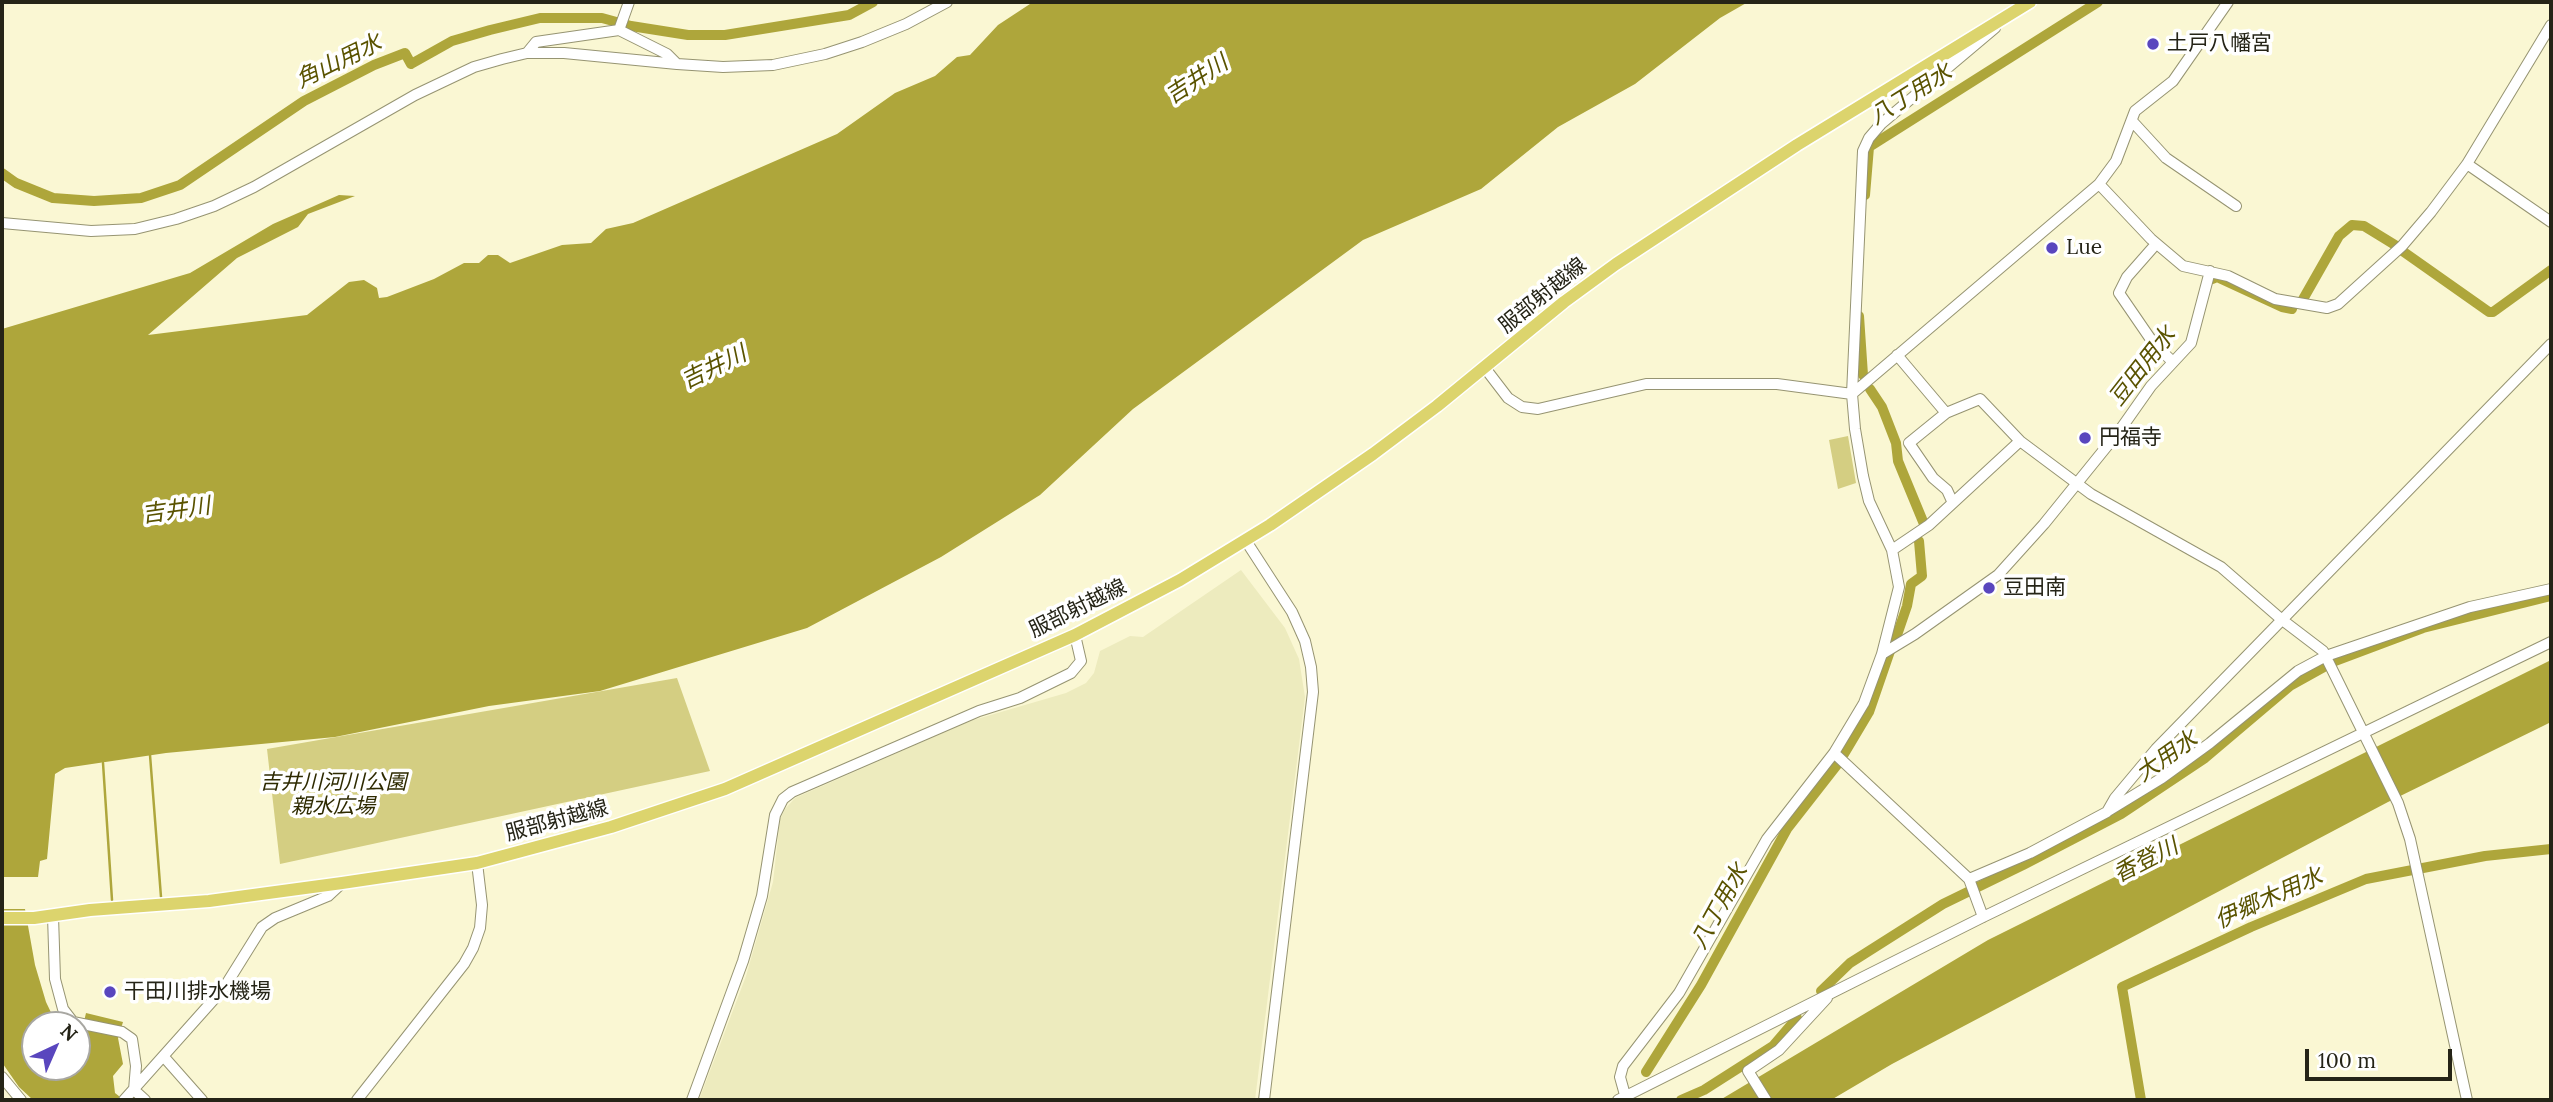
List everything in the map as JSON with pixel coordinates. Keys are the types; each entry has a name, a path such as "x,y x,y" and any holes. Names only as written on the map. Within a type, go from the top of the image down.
{"main road":[{"name":"服部射越線","path":"2,918 34,918 209,901 477,863 611,827 725,789 1075,635 1246,541 1373,454 1616,264 1797,145 2030,2"}],"street":[{"path":"619,30 629,2"},
{"path":"2,223 91,230 135,229 176,219 214,206 254,187 415,95 474,66 527,53 564,53 723,67 772,65 825,54 905,24 947,2"},
{"path":"1485,368 1508,398 1522,407 1538,409 1646,384 1777,384 1852,394 2099,184 2116,161 2135,111 2173,80 2228,2"},
{"path":"2004,17 1990,33 1881,124 1869,138 1863,151 1852,394 1855,429 1869,501 1892,550 1899,587 1882,654 1864,703 1834,753 1768,839 1679,993 1623,1066 1620,1077 1621,1098 1983,917 2365,736 2551,642"},
{"path":"2099,184 2156,244 2183,266 2228,276 2276,299 2327,308 2337,304 2402,246 2431,212 2467,164 2551,25"},
{"path":"527,53 537,42 619,30 667,54 677,64"},
{"path":"2132,121 2166,158 2236,206"},
{"path":"2467,164 2551,222"},
{"path":"2156,244 2127,277 2119,293 2154,344 2173,362"},
{"path":"1882,654 1915,634 1997,575 2077,484 2151,386 2190,343 2210,271"},
{"path":"2107,812 2115,798 2156,749 2551,344"},
{"path":"1897,355 1946,413"},
{"path":"1952,502 1947,490 1933,478 1909,443 1946,413 1980,398 2020,441 2077,484 2221,566 2328,660 2398,803 2419,873 2467,1100"},
{"path":"1892,550 1912,538 2020,441"},
{"path":"1246,541 1292,612 1305,641 1313,692 1264,1100"},
{"path":"1972,886 2107,812 2162,778 2210,743 2298,671 2470,607 2551,589"},
{"path":"692,1100 743,961 762,896 775,815 783,799 792,792 979,711 1020,698 1071,673 1081,661 1075,635"},
{"path":"1834,753 1972,886 1983,917"},
{"path":"357,1100 464,964 473,947 480,928 482,905 477,863"},
{"path":"124,1100 224,988 262,927 275,918 328,896 342,883"},
{"path":"53,916 55,979 63,1009 74,1022 121,1032 132,1039 136,1066 133,1091"},
{"path":"1766,1100 1748,1071 1779,1050 1829,995"},
{"path":"164,1057 202,1100"},
{"path":"2,1077 21,1100"},
{"path":"133,1091 145,1100"}],"shaded area":[{"path":"1241,570 1285,628 1299,659 1305,697 1255,1100 699,1100 746,976 773,882 780,819 795,798 970,721 1066,693 1086,683 1094,673 1100,651 1130,636 1143,637"}],"green space":[{"path":"1848,436 1856,483 1838,489 1829,440"},
{"name":"吉井川河川公園 親水広場","path":"677,678 710,771 280,864 267,749"}],"water":[{"name":"吉井川","path":"1033,2 1748,2 1720,18 1635,84 1558,127 1481,189 1363,240 1133,409 1040,495 941,557 807,628 600,691 489,706 335,737 166,753 65,768 55,774 47,859 40,861 38,877 2,877 2,329 190,273 273,224 339,195 355,196 308,214 298,227 237,258 148,335 307,315 349,282 364,280 377,288 379,298 387,297 434,279 464,263 479,263 488,255 498,255 510,263 562,245 591,243 606,229 633,223 837,134 895,93 935,76 957,57 970,55 998,25"},
{"path":"2551,660 2551,722 2388,802 1892,1064 1831,1100 1720,1100 1988,940"},
{"path":"2,909 25,909 35,965 50,1011 21,1011 21,1081 91,1081 91,1014 123,1022 118,1038 123,1064 113,1076 115,1093 124,1100 33,1100 19,1087 3,1064"}],"waterway":[{"name":"角山用水","path":"2,173 16,183 53,198 94,201 141,198 180,185 304,101 374,65 405,53 411,64 452,41 490,30 540,18 602,18 631,26 688,35 725,35 849,15 873,2"},
{"name":"八丁用水","path":"1865,195 1869,147 2098,2"},
{"name":"豆田用水","path":"2302,301 2339,236 2352,225 2364,226 2395,245"},
{"name":"豆田用水","path":"2401,250 2489,312 2493,312 2551,270"},
{"name":"豆田用水","path":"2212,279 2217,277 2292,309"},
{"name":"八丁用水","path":"1859,316 1863,375"},
{"name":"八丁用水","path":"1870,389 1882,407 1896,443 1898,461 1924,524"},
{"name":"八丁用水","path":"1895,641 1911,584 1922,576 1919,541"},
{"name":"大用水","path":"1821,991 1850,963 1943,904 2121,814 2205,758 2290,686 2335,661 2423,628 2551,596"},
{"name":"八丁用水","path":"1844,754 1869,712 1890,651"},
{"path":"150,755 161,897"},
{"path":"103,763 112,900"},
{"name":"八丁用水","path":"1646,1072 1701,985 1787,829 1837,765"},
{"name":"伊郷木用水","path":"2141,1100 2122,987 2251,927 2366,879 2485,856 2551,849"},
{"name":"大用水","path":"1681,1100 1704,1090 1773,1046 1797,1018"}],"place":[{"name":"土戸八幡宮","path":"2153,44"},
{"name":"Lue","path":"2052,248"},
{"name":"円福寺","path":"2085,438"},
{"name":"豆田南","path":"1989,588"},
{"name":"干田川排水機場","path":"110,992"}],"water label":[{"name":"香登川","path":"2146,861"}]}
